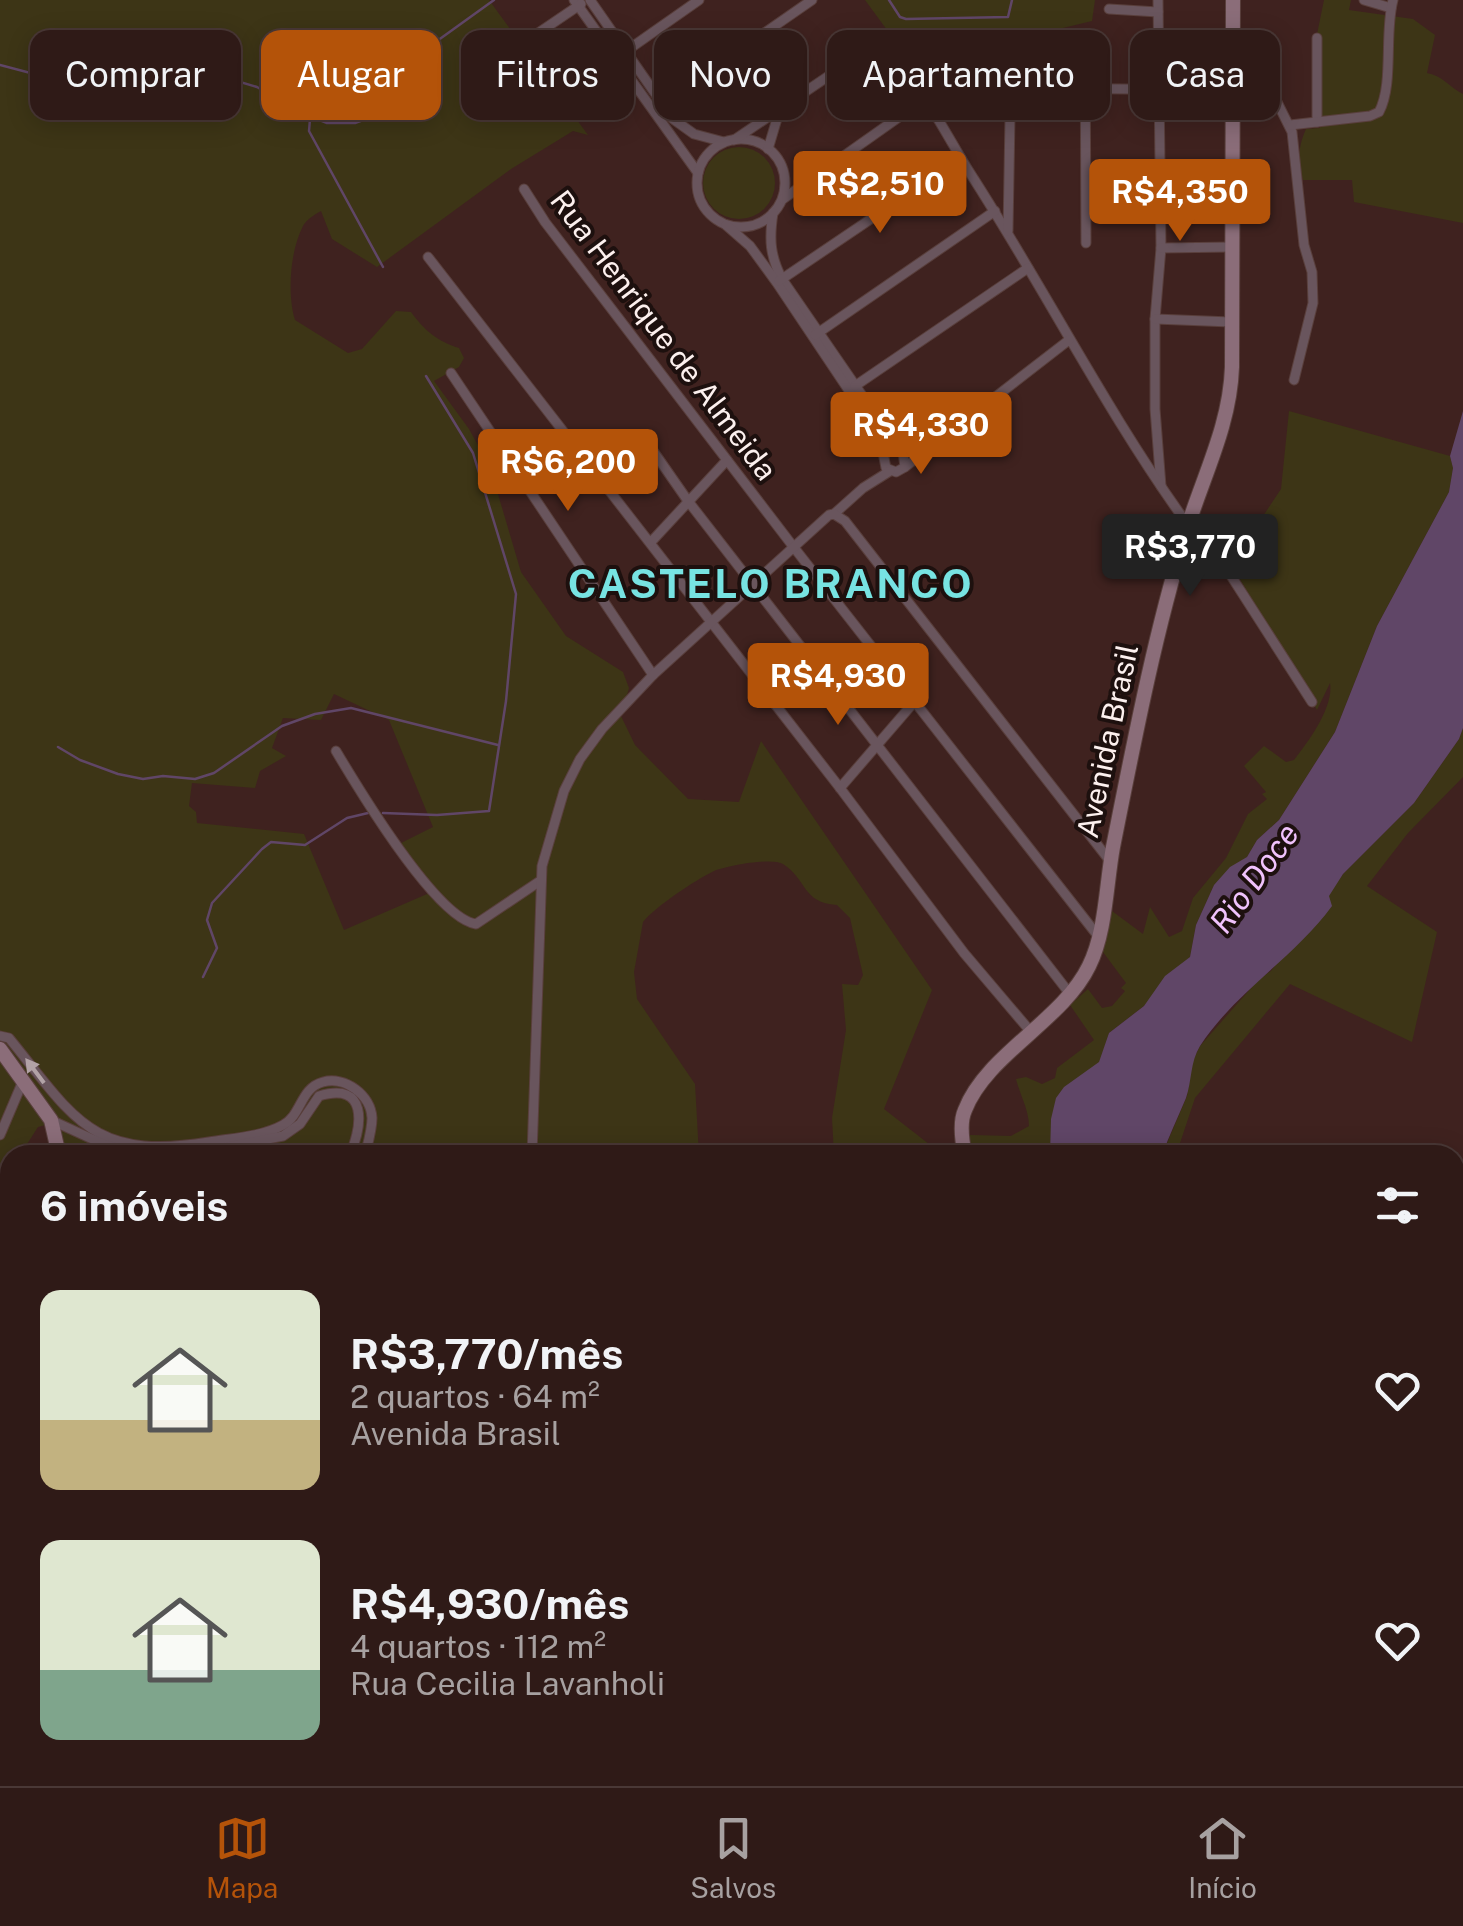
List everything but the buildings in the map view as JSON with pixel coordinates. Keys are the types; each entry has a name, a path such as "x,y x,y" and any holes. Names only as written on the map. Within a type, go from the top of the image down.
{"main road":[{"name":"Avenida Brasil","path":"1233,30 1234,0"},
{"name":"Avenida Brasil","path":"963,1145 966,1107 990,1074 1070,994 1087,970 1098,936 1152,654 1190,520 1228,416 1232,385 1233,120"},
{"path":"0,1049 50,1119 56,1145"}],"street":[{"path":"634,45 699,0"},
{"path":"769,30 812,0"},
{"path":"1158,0 1158,30"},
{"path":"1290,126 1378,112 1384,92 1392,4 1364,0"},
{"path":"582,1 608,30"},
{"path":"542,30 582,1"},
{"path":"582,1 599,30"},
{"path":"1109,9 1158,12"},
{"path":"1317,38 1317,122"},
{"path":"634,62 654,89"},
{"path":"634,83 654,109"},
{"path":"1280,107 1295,144 1304,245 1313,279 1313,303 1294,380"},
{"path":"662,120 698,172"},
{"path":"676,120 694,134 748,140 768,149 781,166 781,200"},
{"path":"763,120 708,154 698,172 698,194 704,207 750,246 816,334 880,437 883,464 890,471"},
{"path":"768,149 777,120"},
{"path":"726,225 754,225 801,185 894,120"},
{"path":"936,120 1162,489 1190,520 1312,702"},
{"path":"1008,232 1010,120"},
{"path":"1085,120 1086,243"},
{"path":"1159,120 1161,248 1155,319 1155,409 1162,489"},
{"path":"779,281 961,158"},
{"path":"784,180 801,185"},
{"name":"Rua Henrique de Almeida","path":"524,188 792,545 1098,936"},
{"path":"816,334 995,211"},
{"path":"772,213 770,243 779,281"},
{"path":"1161,248 1232,246"},
{"path":"428,256 964,954 1032,1032"},
{"path":"852,388 1028,268"},
{"path":"1155,319 1231,322"},
{"path":"532,1145 540,881 553,823 572,774 602,728 652,675 792,545 863,488 904,467 1069,340"},
{"path":"451,373 652,675"},
{"path":"852,388 901,450 904,467"},
{"path":"642,436 751,584 1070,994"},
{"path":"884,454 940,440"},
{"path":"651,542 727,460"},
{"path":"831,514 844,522 1110,862"},
{"path":"840,788 915,701"},
{"path":"336,750 398,845 437,898 457,916 476,924 540,881"},
{"path":"0,1036 10,1038 66,1109 85,1125 132,1145"},
{"path":"189,1145 280,1127 294,1116 305,1094 326,1081 349,1084 370,1106 367,1145"},
{"path":"0,1135 23,1082"},
{"path":"237,1145 283,1136 300,1124 320,1096 336,1093 354,1103 360,1124 353,1145"},
{"path":"305,1094 312,1096 314,1103"},
{"path":"50,1119 66,1109"},
{"path":"50,1119 107,1145"}],"shaded area":[{"path":"0,0 489,0 511,30 461,30 461,120 577,120 588,135 573,131 511,169 377,267 332,239 321,211 316,214 303,226 293,260 291,298 295,320 348,353 362,349 396,311 411,312 432,334 459,348 464,358 459,367 434,381 469,429 490,467 521,572 566,636 623,672 629,688 621,716 635,745 688,799 739,802 761,741 932,990 884,1109 930,1145 833,1145 832,1118 846,1030 842,984 858,985 863,975 850,918 837,905 817,900 791,870 777,862 714,871 676,894 643,922 634,972 637,999 695,1084 698,1145 60,1145 49,1124 38,1127 26,1145 0,1145","holes":["334,694 389,720 433,827 395,846 434,891 344,930 304,834 197,823 196,812 189,806 192,783 255,788 260,771 286,756 272,748 283,718 321,720"]},
{"path":"865,0 1095,0 1092,21 1054,30 887,30"},
{"path":"1324,0 1351,0 1349,10 1413,19 1435,35 1427,73 1463,94 1463,223 1354,202 1352,180 1303,180 1299,154 1303,135 1306,129 1320,128 1314,49"},
{"path":"739,147 765,157 775,183 765,209 739,219 713,209 703,183 713,157"},
{"path":"1289,411 1450,456 1453,468 1449,492 1377,626 1335,732 1279,820 1257,840 1247,857 1214,885 1196,925 1190,957 1144,1006 1109,1033 1100,1062 1051,1145 970,1145 969,1135 1011,1136 1029,1126 1016,1079 1026,1077 1042,1084 1055,1078 1057,1068 1094,1040 1070,1005 1088,989 1102,1008 1112,1006 1125,991 1121,988 1126,983 1103,952 1108,908 1143,934 1150,907 1169,937 1182,931 1193,898 1226,858 1248,814 1267,799 1262,794 1266,792 1244,766 1264,746 1286,762 1294,760 1324,713 1330,683 1317,710 1231,564 1281,489"},
{"path":"1463,728 1463,777 1408,833 1367,886 1437,932 1412,1042 1290,984 1195,1098 1179,1145 1166,1145 1187,1096 1192,1062 1200,1046 1260,978 1271,971 1343,874 1414,803"}],"water":[{"name":"Rio Doce","path":"1463,411 1463,728 1459,739 1414,803 1343,874 1329,896 1332,906 1317,925 1214,1026 1194,1058 1186,1098 1166,1145 1050,1145 1056,1098 1064,1087 1099,1062 1109,1033 1144,1006 1165,976 1190,957 1196,925 1214,885 1230,867 1247,857 1257,840 1279,820 1335,732 1377,626 1449,492 1453,468 1450,456"}],"waterway":[{"path":"0,65 57,80 132,64 164,63 257,87 295,110 327,123 355,123 377,115 419,58 494,0"},
{"path":"889,0 900,17 906,19 1008,17 1012,0"},
{"path":"310,120 309,131 383,267"},
{"path":"383,813 437,815 489,811 506,701 516,594 473,453 426,376"},
{"path":"58,747 118,774 143,779 195,779 214,773 282,726 315,714 351,708 498,745"},
{"path":"203,977 217,948 207,920 212,903 262,849 271,842 305,845 347,818 368,813"}],"district":[{"name":"CASTELO BRANCO","path":"771,583"}]}
